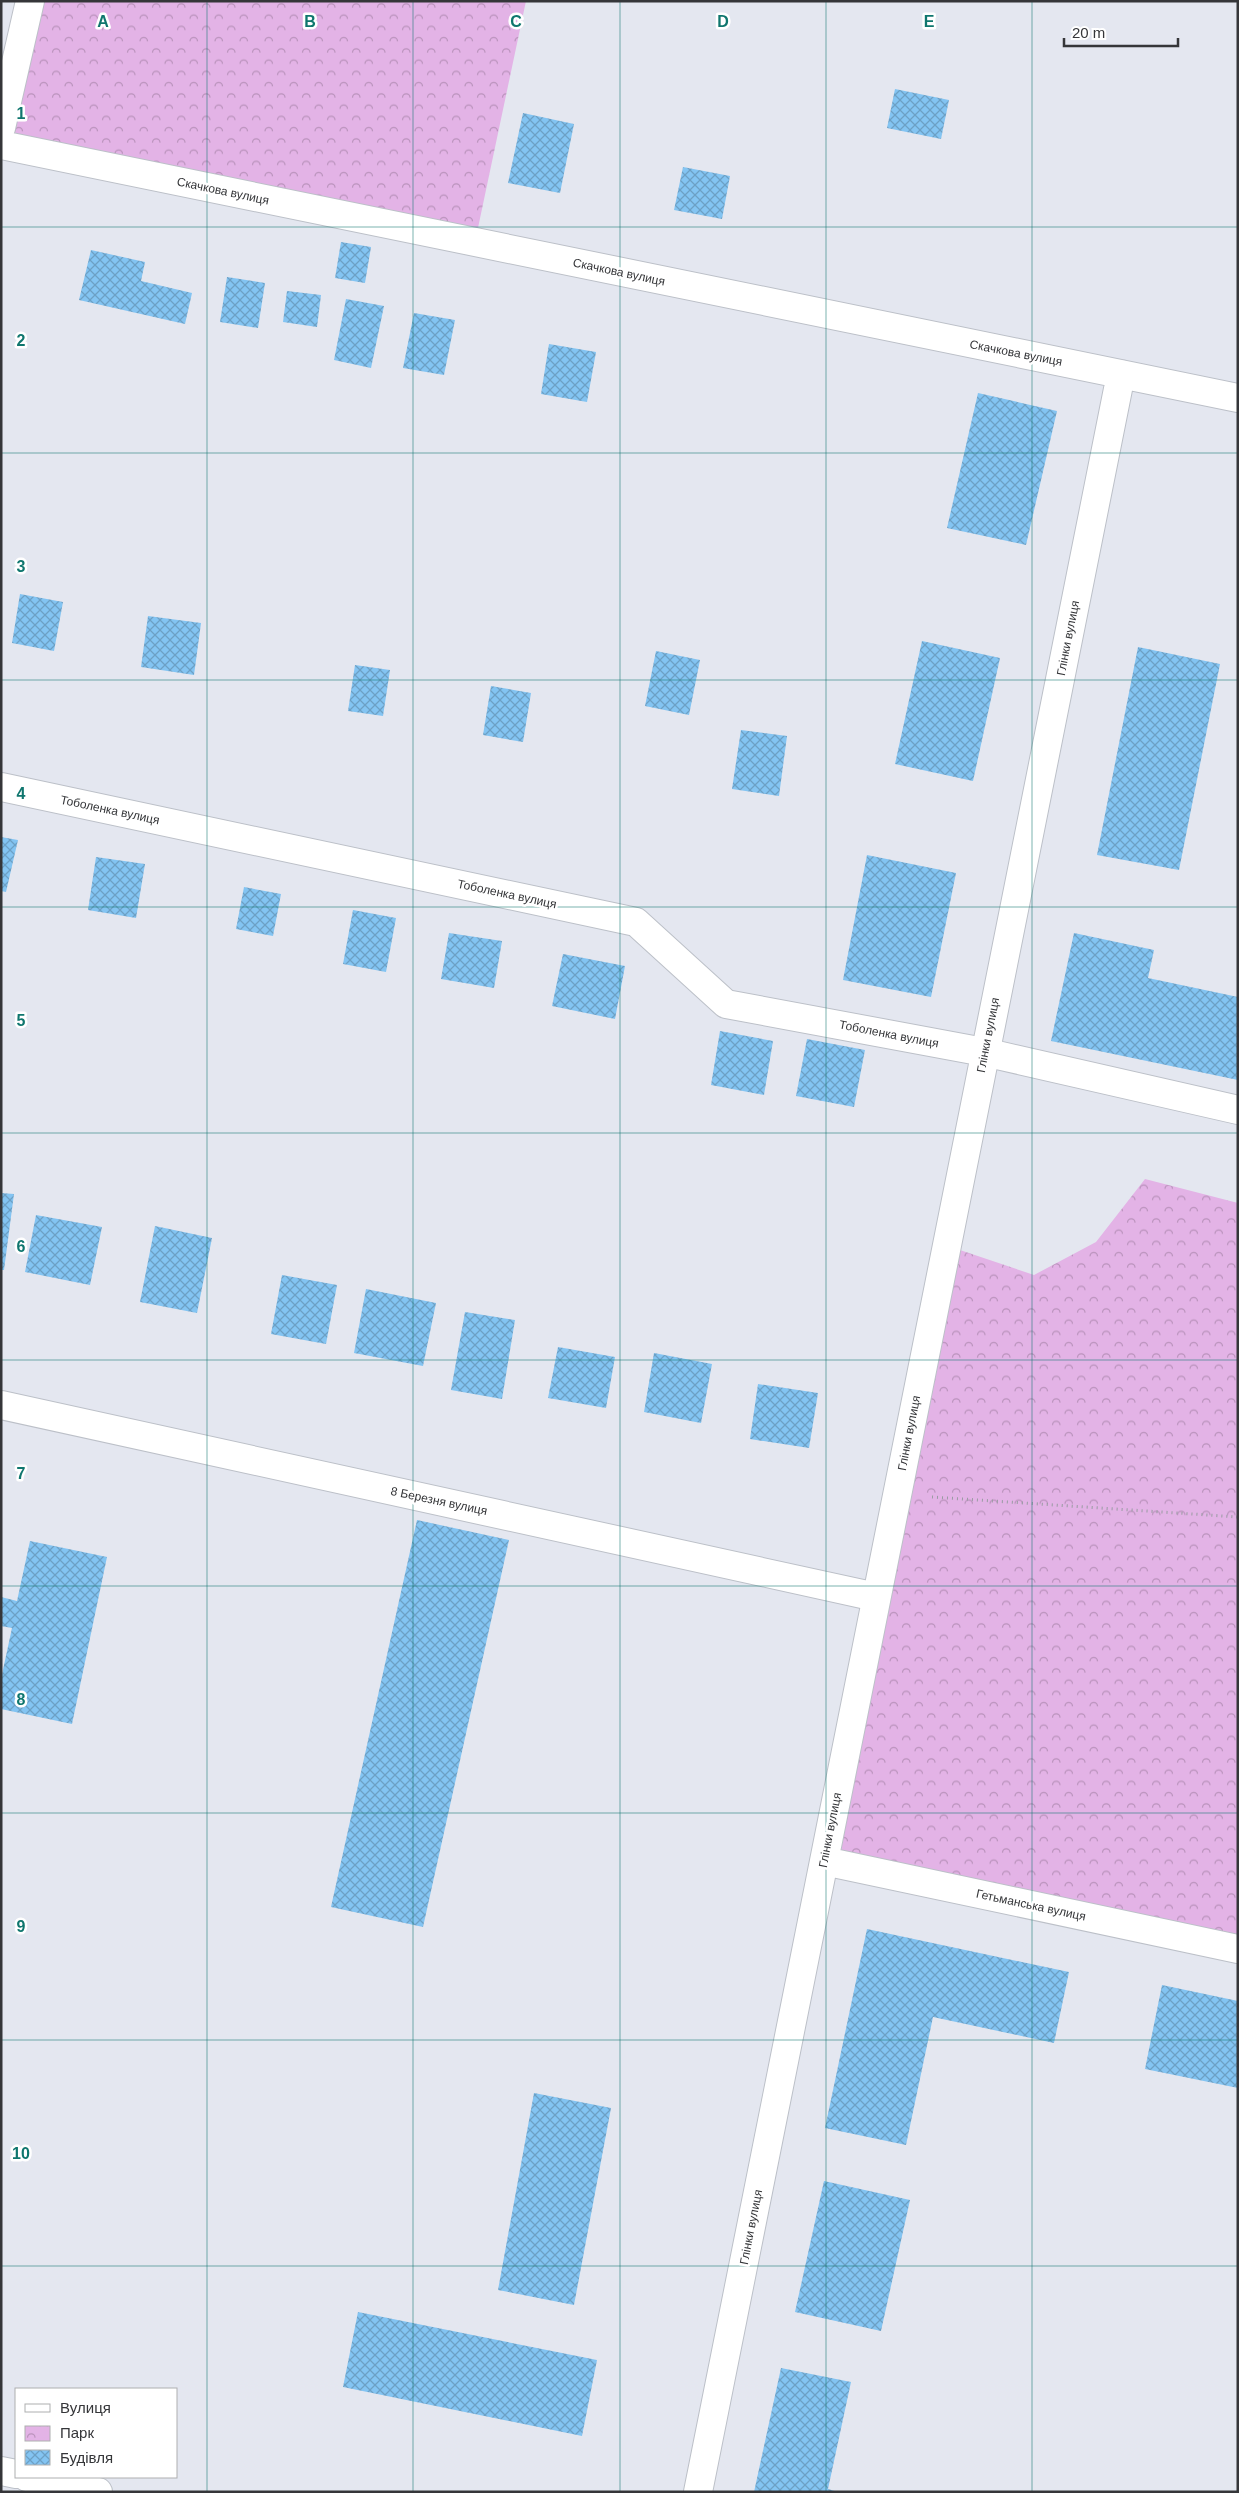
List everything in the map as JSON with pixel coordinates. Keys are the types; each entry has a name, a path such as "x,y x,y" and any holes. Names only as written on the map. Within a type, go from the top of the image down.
{"street":[{"path":"1,128 30,1"},
{"name":"Скачкова вулиця","path":"1,145 1238,398"},
{"name":"Глінки вулиця","path":"698,2492 984,1052 1121,374"},
{"name":"Тоболенка вулиця","path":"1,787 636,922 726,1004 984,1052 1238,1110"},
{"name":"8 Березня вулиця","path":"1,1404 876,1597"},
{"name":"Гетьманська вулиця","path":"824,1861 1238,1949"},
{"path":"1,2471 15,2474"},
{"path":"32,2478 98,2492"}],"path":[{"path":"897,1494 1238,1517"}],"green space":[{"path":"30,1 526,1 475,242 1,145"},
{"path":"1145,1179 1238,1203 1238,1949 828,1861 948,1246 1034,1275 1096,1242"}],"building":[{"path":"895,89 949,100 941,139 887,128"},
{"path":"523,113 574,124 560,193 508,183"},
{"path":"683,167 730,176 722,219 674,210"},
{"path":"341,242 371,247 365,283 335,278"},
{"path":"91,250 145,262 141,281 192,293 185,324 79,300"},
{"path":"227,277 265,283 258,328 220,322"},
{"path":"287,291 321,295 317,327 283,322"},
{"path":"346,299 384,306 371,368 334,360"},
{"path":"414,313 455,320 444,375 403,368"},
{"path":"549,344 596,352 587,402 541,394"},
{"path":"978,393 1057,411 1026,545 947,528"},
{"path":"20,594 63,602 54,651 12,643"},
{"path":"148,616 201,623 194,675 141,667"},
{"path":"922,641 1000,658 973,781 895,764"},
{"path":"1138,647 1220,664 1179,870 1097,855"},
{"path":"656,651 700,660 689,715 645,706"},
{"path":"355,665 390,670 383,716 348,711"},
{"path":"491,686 531,693 523,742 483,735"},
{"path":"741,730 787,736 779,796 732,789"},
{"path":"1,837 18,840 6,892 1,891"},
{"path":"867,855 956,873 931,997 843,980"},
{"path":"96,857 145,864 136,918 88,910"},
{"path":"244,887 281,894 273,936 236,929"},
{"path":"353,910 396,918 386,972 343,964"},
{"path":"449,933 502,941 494,988 441,979"},
{"path":"1074,933 1154,950 1148,978 1238,997 1238,1080 1051,1041"},
{"path":"563,954 625,966 615,1019 552,1006"},
{"path":"720,1031 773,1041 764,1095 711,1085"},
{"path":"807,1039 865,1050 854,1107 796,1096"},
{"path":"1,1193 14,1194 4,1270 1,1270"},
{"path":"36,1215 102,1227 90,1285 25,1272"},
{"path":"155,1226 212,1238 197,1313 140,1302"},
{"path":"282,1275 337,1285 326,1344 271,1334"},
{"path":"366,1289 436,1303 423,1366 354,1353"},
{"path":"465,1312 515,1320 502,1399 451,1390"},
{"path":"558,1347 615,1357 606,1408 548,1398"},
{"path":"654,1353 712,1364 701,1423 644,1412"},
{"path":"758,1384 818,1393 809,1448 750,1439"},
{"path":"417,1520 509,1540 423,1927 331,1907"},
{"path":"30,1541 107,1557 72,1724 1,1709 1,1679 12,1628 1,1626 1,1597 17,1601"},
{"path":"867,1929 1069,1972 1054,2043 933,2017 906,2145 825,2128"},
{"path":"1162,1985 1238,2001 1238,2088 1145,2069"},
{"path":"534,2093 611,2108 574,2305 498,2290"},
{"path":"824,2181 910,2200 881,2331 795,2312"},
{"path":"358,2312 597,2360 582,2436 343,2387"},
{"path":"781,2368 851,2382 828,2489 838,2492 754,2492"}]}
